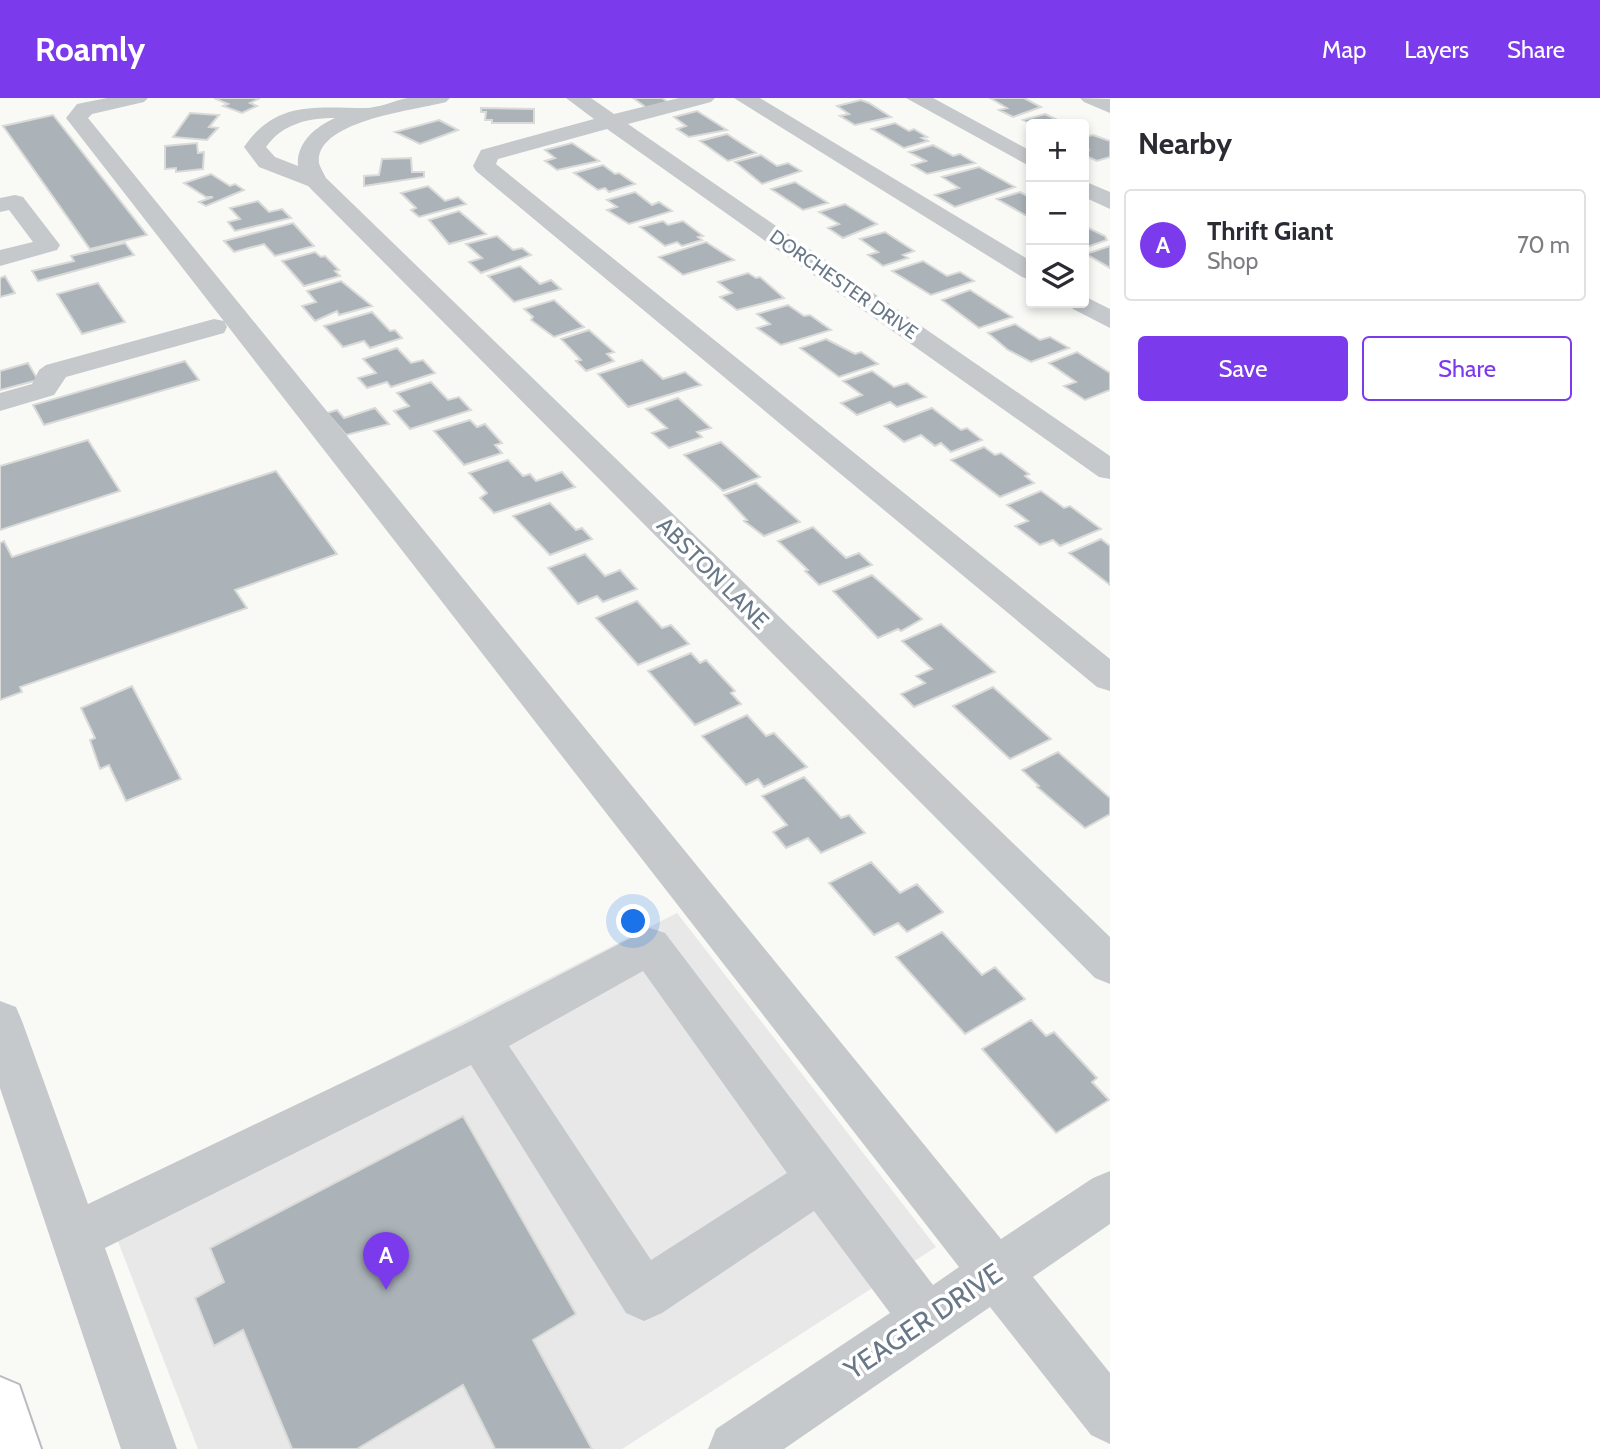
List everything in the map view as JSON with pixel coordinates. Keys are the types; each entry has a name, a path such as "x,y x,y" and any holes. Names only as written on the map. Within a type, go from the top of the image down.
{"main road":[{"path":"0,1404 13,1449"}],"street":[{"path":"137,98 85,109 77,118 1110,1416"},
{"path":"316,181 307,163 314,143 343,121 439,98"},
{"name":"DORCHESTER DRIVE","path":"577,98 1110,470"},
{"path":"704,98 489,155 484,166 1110,678"},
{"path":"745,98 1026,269"},
{"path":"917,98 1026,157"},
{"path":"1091,98 1110,107"},
{"path":"316,181 267,162 255,147 263,132 282,120 311,114 337,111 376,113"},
{"name":"ABSTON LANE","path":"316,181 1110,965"},
{"path":"1089,191 1110,202"},
{"path":"0,205 15,202 48,245 0,258"},
{"path":"1089,307 1110,320"},
{"path":"0,402 44,389 49,376 56,371 214,327"},
{"path":"76,1236 480,1039 650,946 820,1180 926,1318"},
{"path":"0,1021 149,1449"},
{"path":"480,1039 644,1295 820,1180"},
{"name":"YEAGER DRIVE","path":"736,1449 1110,1195"}],"shaded area":[{"path":"677,913 936,1247 622,1449 198,1449 104,1205"}],"building":[{"path":"214,98 260,98 250,103 257,106 242,113 223,106 228,104"},
{"path":"633,98 662,98 669,103 647,108"},
{"path":"990,98 1024,98 1041,107 1013,117 999,110 1007,108"},
{"path":"861,100 891,117 855,125 840,116 849,114 837,106"},
{"path":"481,108 534,109 534,123 492,123 492,120 485,120 486,112 481,112"},
{"path":"697,111 727,130 689,137 677,129 686,126 674,117"},
{"path":"190,113 219,115 209,127 218,128 207,140 173,137"},
{"path":"1045,114 1056,119 1027,119"},
{"path":"53,115 147,235 90,249 3,126"},
{"path":"439,120 458,130 420,144 395,132"},
{"path":"895,123 909,131 914,129 927,137 922,138 928,141 904,148 872,129"},
{"path":"727,134 756,153 728,161 700,141"},
{"path":"1089,136 1110,141 1110,157 1097,161 1089,157"},
{"path":"197,143 198,153 204,152 203,169 176,172 176,168 165,169 165,146"},
{"path":"572,143 599,161 557,170 545,161 555,158 545,150"},
{"path":"933,145 953,156 960,154 975,163 927,174 912,165 926,161 909,152"},
{"path":"761,155 777,166 788,163 801,171 762,184 735,162"},
{"path":"411,158 412,172 424,172 424,177 364,186 364,176 379,175 382,159"},
{"path":"603,165 635,184 609,192 605,188 598,190 574,173"},
{"path":"979,167 1015,187 955,207 935,195 959,188 942,177"},
{"path":"211,174 230,186 235,184 244,190 206,206 199,202 213,197 206,197 184,183"},
{"path":"795,182 828,203 803,210 771,189"},
{"path":"428,186 445,201 458,197 466,204 419,217 411,210 416,208 401,193"},
{"path":"635,192 652,205 659,202 672,211 629,224 607,210 617,207 607,200"},
{"path":"1020,192 1026,195 1026,215 1025,215 997,199"},
{"path":"258,201 269,212 282,209 291,218 235,231 228,222 240,219 230,208"},
{"path":"845,204 877,224 843,238 828,228 839,224 819,212"},
{"path":"459,211 486,234 449,244 429,220"},
{"path":"663,221 668,225 683,221 703,236 698,237 702,240 682,246 677,242 665,246 640,227"},
{"path":"293,223 314,246 275,256 264,244 234,252 224,241"},
{"path":"1089,228 1105,236 1107,240 1089,246"},
{"path":"885,232 914,251 903,255 908,258 883,266 868,255 878,252 860,239"},
{"path":"497,236 513,250 522,248 531,255 481,273 469,262 482,258 466,244"},
{"path":"706,242 734,260 683,275 659,257"},
{"path":"125,243 134,255 38,281 32,271 74,261 71,256"},
{"path":"1110,246 1110,268 1089,256 1089,253"},
{"path":"315,252 321,257 325,256 339,270 335,271 340,276 304,286 282,261"},
{"path":"923,261 947,276 960,272 974,281 931,295 892,271"},
{"path":"520,266 540,284 551,280 561,289 514,302 488,276"},
{"path":"748,273 756,278 760,277 784,298 737,310 720,297 732,293 718,282"},
{"path":"5,276 15,293 0,297 0,278"},
{"path":"341,281 372,306 339,315 337,311 315,321 302,306 316,302 307,291"},
{"path":"98,283 125,322 82,334 57,294"},
{"path":"970,290 1012,317 979,328 942,300"},
{"path":"554,300 584,327 554,337 531,320 533,317 524,309"},
{"path":"788,305 804,316 810,315 831,330 781,345 757,328 770,324 757,314"},
{"path":"372,312 390,331 395,330 402,338 370,348 364,341 343,347 324,326"},
{"path":"1015,324 1040,340 1050,337 1069,348 1031,362 1008,350 988,333"},
{"path":"589,330 614,352 607,354 614,361 586,371 576,361 581,360 561,339"},
{"path":"826,339 855,354 861,352 878,364 839,377 800,348"},
{"path":"397,348 411,363 423,360 435,373 391,387 387,382 367,388 358,378 376,373 363,359"},
{"path":"1077,352 1110,373 1110,390 1085,400 1064,386 1076,382 1049,363"},
{"path":"642,360 663,379 685,372 701,385 628,407 598,374"},
{"path":"185,361 199,380 44,425 33,405"},
{"path":"28,363 38,380 0,390 0,371"},
{"path":"872,371 894,387 907,383 926,397 897,407 890,402 857,415 841,403 862,395 843,381"},
{"path":"431,382 448,400 459,397 471,410 410,429 394,411 409,406 397,393"},
{"path":"678,398 711,428 697,432 702,437 669,448 652,433 667,428 646,409"},
{"path":"375,408 389,424 346,435 327,413 337,410 344,418"},
{"path":"932,408 961,430 967,428 982,440 951,452 941,443 935,446 921,435 904,442 884,426"},
{"path":"470,420 477,427 485,424 502,443 495,445 502,453 464,465 434,431"},
{"path":"88,440 120,491 0,530 0,466"},
{"path":"721,442 760,477 723,491 684,455"},
{"path":"984,447 995,455 1001,453 1029,474 1025,476 1034,483 1000,497 951,460"},
{"path":"508,460 523,476 530,474 536,481 562,472 575,487 494,513 480,498 487,493 469,473"},
{"path":"276,471 337,554 235,590 247,608 20,687 22,692 0,700 0,543 4,541 12,557"},
{"path":"756,483 800,522 764,536 744,521 747,520 724,495"},
{"path":"1041,491 1064,508 1070,506 1101,529 1060,546 1053,540 1040,545 1015,526 1028,521 1007,505"},
{"path":"550,503 576,530 582,528 592,539 550,555 513,516"},
{"path":"813,527 846,558 859,553 872,565 819,585 805,571 808,570 778,541"},
{"path":"1101,539 1110,546 1110,585 1069,553"},
{"path":"585,554 605,576 620,570 637,589 603,602 597,596 578,604 548,568"},
{"path":"872,575 922,619 901,631 898,629 878,638 833,591"},
{"path":"637,601 662,628 671,625 689,644 638,665 596,618"},
{"path":"941,624 995,672 914,707 901,694 925,683 916,676 932,669 902,641"},
{"path":"691,653 700,663 706,660 735,691 731,693 741,704 695,725 648,671"},
{"path":"132,686 181,779 126,801 109,765 100,769 90,740 95,738 81,708"},
{"path":"993,687 1051,739 1010,759 953,706"},
{"path":"747,715 766,736 774,733 807,767 764,787 758,779 746,785 702,736"},
{"path":"1058,752 1110,798 1110,814 1085,828 1037,787 1039,786 1022,770"},
{"path":"804,777 841,818 849,815 865,833 821,853 808,838 786,848 773,832 787,825 762,796"},
{"path":"871,862 900,893 917,884 943,912 907,932 898,923 874,935 829,883"},
{"path":"942,932 982,975 995,967 1025,999 965,1034 896,957"},
{"path":"1031,1020 1046,1036 1054,1032 1097,1078 1092,1082 1109,1100 1056,1133 982,1049"},
{"path":"463,1116 576,1314 533,1340 592,1449 495,1449 463,1385 357,1449 292,1449 243,1330 214,1346 195,1298 224,1282 210,1248"}],"place":[{"name":"Thrift Giant","path":"386,1290"}]}
